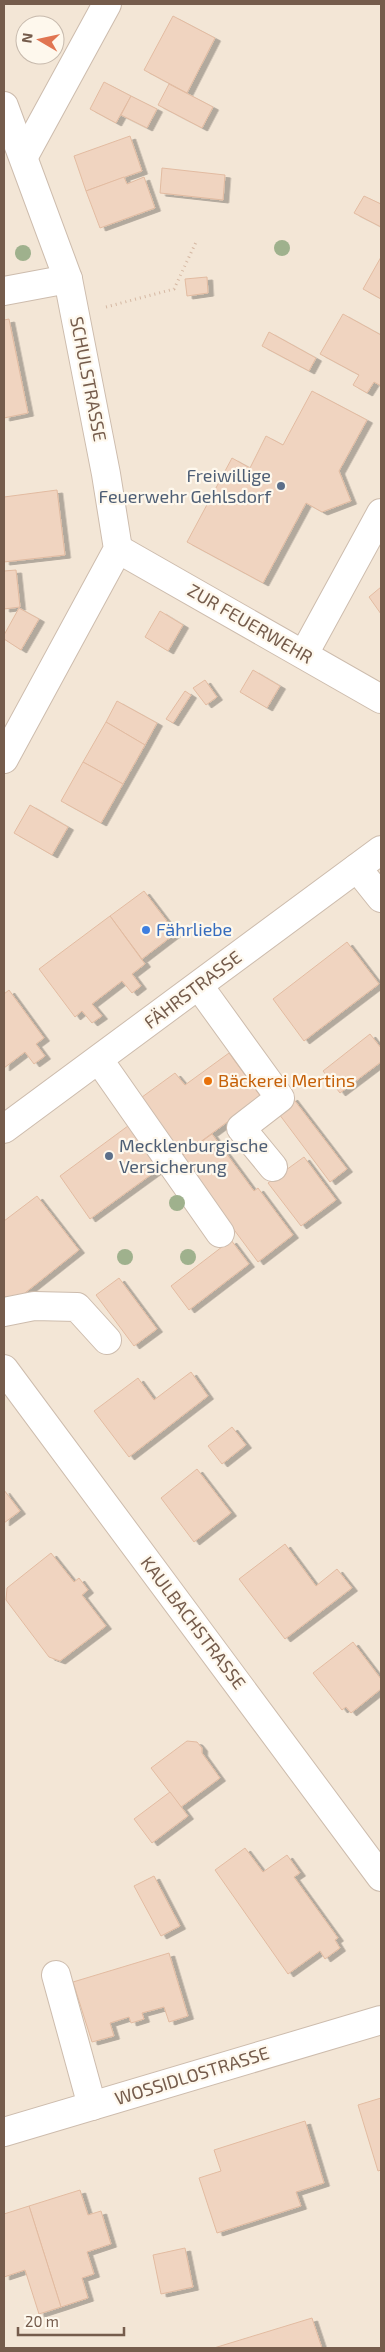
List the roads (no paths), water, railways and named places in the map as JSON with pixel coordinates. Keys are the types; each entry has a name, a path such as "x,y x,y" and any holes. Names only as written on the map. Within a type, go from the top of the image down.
{"street":[{"path":"24,156 107,4"},
{"name":"SCHULSTRASSE","path":"4,106 68,279 118,549"},
{"path":"4,291 68,279"},
{"path":"304,654 381,512"},
{"path":"4,759 118,549"},
{"name":"ZUR FEUERWEHR","path":"118,549 381,699"},
{"name":"FÄHRSTRASSE","path":"4,1129 381,850"},
{"path":"357,868 381,898"},
{"path":"198,986 280,1098 241,1128 273,1166"},
{"path":"99,1060 220,1233"},
{"path":"4,1312 34,1306 77,1307 107,1340"},
{"name":"KAULBACHSTRASSE","path":"4,1369 381,1878"},
{"path":"56,1975 92,2106"},
{"name":"WOSSIDLOSTRASSE","path":"4,2132 381,2020"}],"place":[{"name":"Freiwillige Feuerwehr Gehlsdorf","path":"281,486"},
{"name":"Fährliebe","path":"146,930"},
{"name":"Bäckerei Mertins","path":"208,1081"},
{"name":"Mecklenburgische Versicherung","path":"109,1156"}]}
